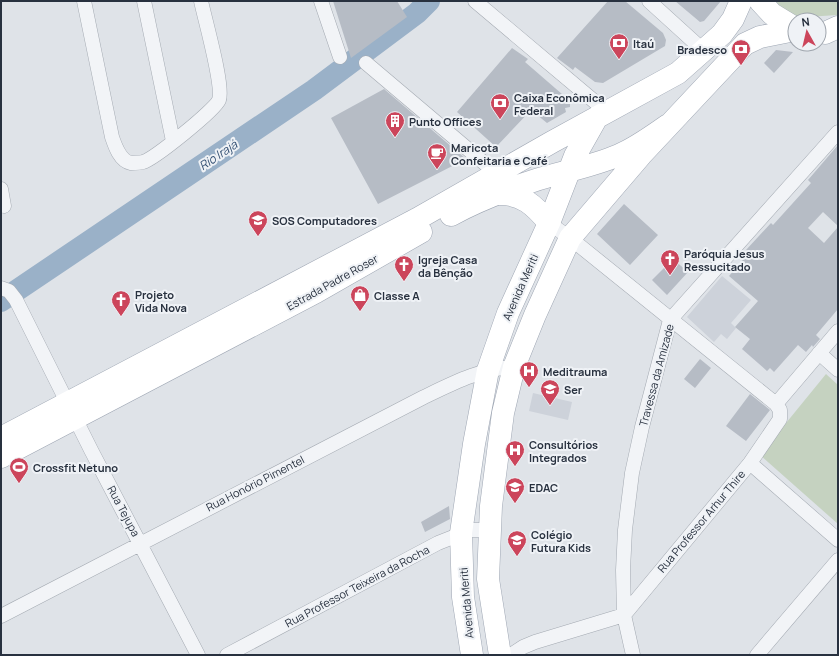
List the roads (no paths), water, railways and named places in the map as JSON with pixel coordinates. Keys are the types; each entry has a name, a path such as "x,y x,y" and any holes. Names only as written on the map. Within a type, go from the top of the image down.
{"main road":[{"name":"Avenida Meriti","path":"472,655 463,597 461,533 470,468 488,370 508,313 549,223 580,145 602,115 678,73 704,51 726,29 733,19 741,1"},
{"path":"760,1 772,14 787,24"},
{"path":"827,31 838,27"},
{"path":"500,655 489,591 490,530 496,462 503,413 514,367 535,314 570,238 620,178 745,44 760,37 787,31"},
{"name":"Estrada Padre Roser","path":"1,457 71,410 316,270 417,218 602,115"},
{"name":"Estrada Padre Roser","path":"1,438 71,410 316,292 474,202 619,155 635,147 668,125"},
{"path":"495,195 509,194 522,197 549,223"}],"street":[{"path":"84,1 108,125 118,153 130,163 144,162 173,141 214,107 220,95 220,86 200,1"},
{"path":"144,1 173,141"},
{"path":"321,1 340,57"},
{"path":"475,1 602,115"},
{"path":"649,1 704,51"},
{"path":"366,63 496,173"},
{"name":"Travessa da Amizade","path":"633,655 624,615 623,570 625,530 632,473 670,320 838,132"},
{"path":"1,189 4,206"},
{"path":"549,223 570,238 776,404 838,331"},
{"name":"Rua Tejupa","path":"9,293 198,655"},
{"path":"819,353 838,370"},
{"name":"Rua Honório Pimentel","path":"1,616 140,542 424,397 457,381 488,370 514,367"},
{"name":"Rua Professor Arhur Thire","path":"624,615 750,463 780,419 780,410 776,404"},
{"path":"750,463 838,540"},
{"name":"Rua Professor Teixeira da Rocha","path":"227,655 438,543 470,530 490,530"},
{"path":"757,655 838,560"},
{"path":"511,655 523,647 535,642 624,615"}],"waterway":[{"name":"Rio Irajá","path":"1,301 314,90 417,13 429,1"}],"place":[{"name":"Itaú","path":"619,60"},
{"name":"Bradesco","path":"741,66"},
{"name":"Caixa Econômica Federal","path":"500,120"},
{"name":"Punto Offices","path":"395,138"},
{"name":"Maricota Confeitaria e Café","path":"437,170"},
{"name":"SOS Computadores","path":"258,237"},
{"name":"Paróquia Jesus Ressucitado","path":"670,276"},
{"name":"Igreja Casa da Bênção","path":"404,282"},
{"name":"Classe A","path":"360,312"},
{"name":"Projeto Vida Nova","path":"121,317"},
{"name":"Meditrauma","path":"529,388"},
{"name":"Ser","path":"550,406"},
{"name":"Consultórios Integrados","path":"515,467"},
{"name":"Crossfit Netuno","path":"19,484"},
{"name":"EDAC","path":"515,504"},
{"name":"Colégio Futura Kids","path":"517,557"}]}
